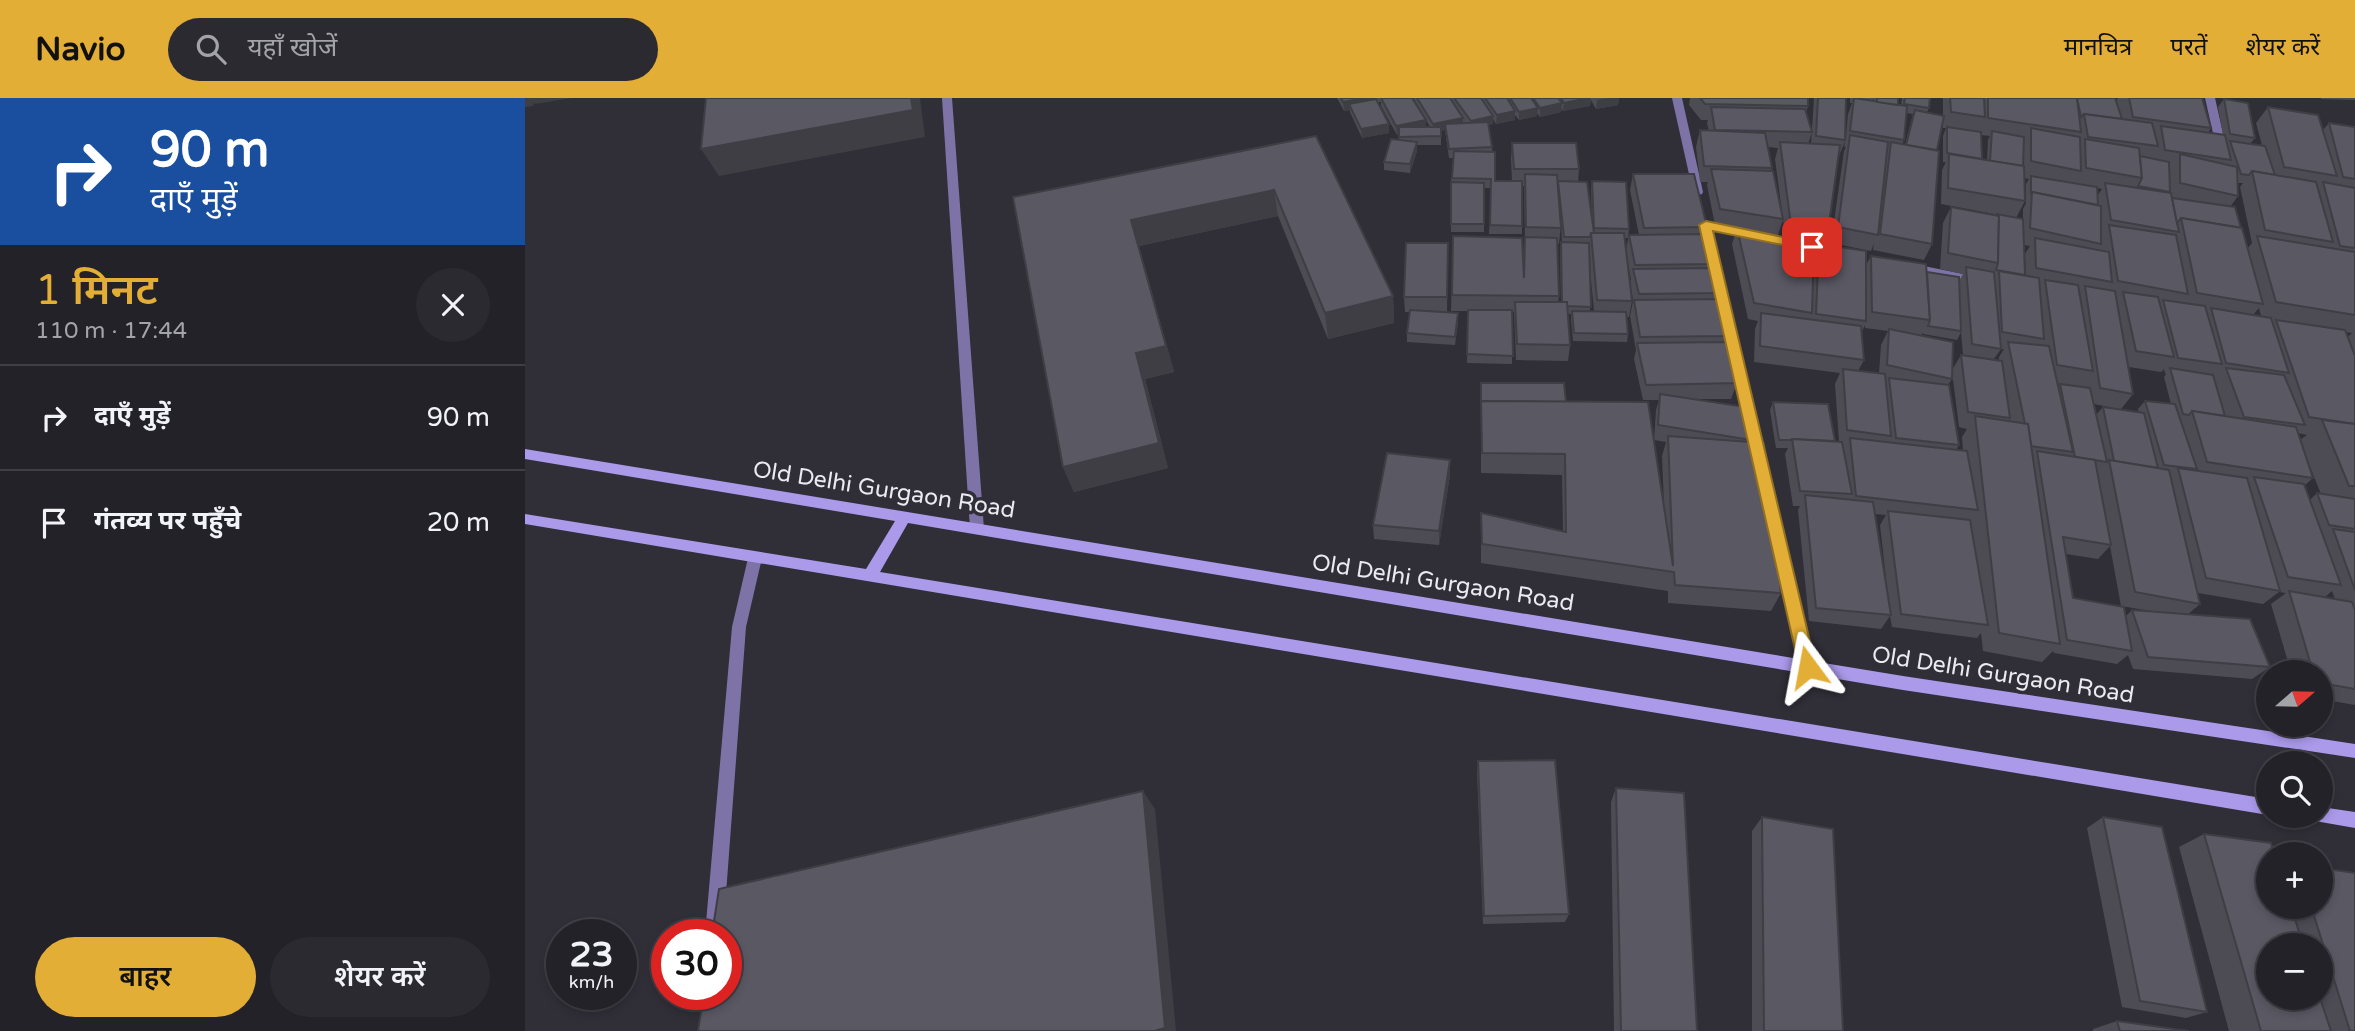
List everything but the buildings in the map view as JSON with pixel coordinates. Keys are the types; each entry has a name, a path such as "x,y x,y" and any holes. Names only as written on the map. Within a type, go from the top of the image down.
{"main road":[{"name":"Old Delhi Gurgaon Road","path":"525,454 1808,667 2355,751"},
{"path":"869,577 905,517"},
{"path":"525,519 2256,805"},
{"path":"2333,817 2355,820"}],"street":[{"path":"947,98 977,529"},
{"path":"1677,98 1808,667"},
{"path":"2210,98 2225,166"},
{"path":"1703,212 1759,236"},
{"path":"1902,266 1992,283"},
{"path":"716,919 739,627 755,558"}],"route":[{"path":"1808,667 1706,225 1812,247"}]}
